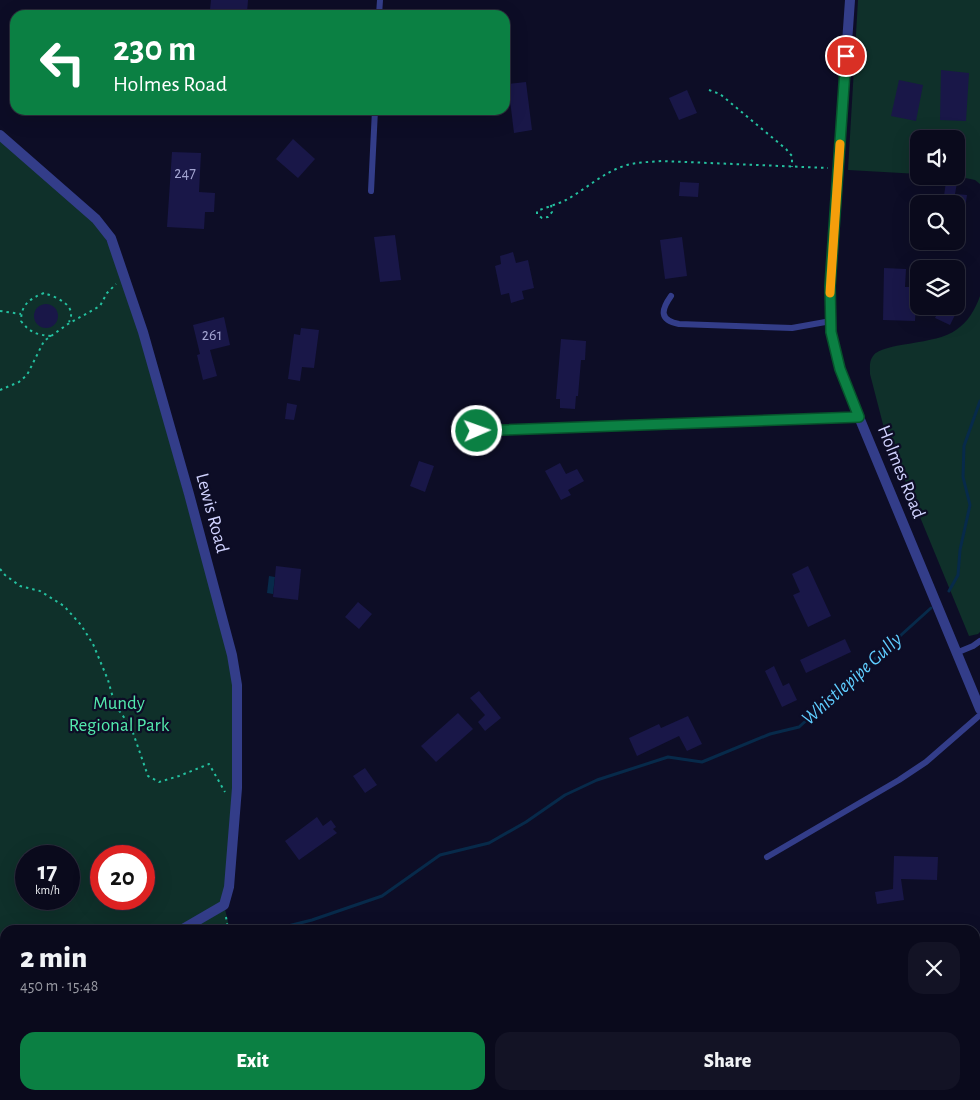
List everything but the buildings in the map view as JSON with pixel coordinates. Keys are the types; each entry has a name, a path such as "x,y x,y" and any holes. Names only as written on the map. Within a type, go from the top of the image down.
{"street":[{"name":"Holmes Road","path":"850,0 830,286 831,332 840,369 980,709"},
{"name":"Lewis Road","path":"0,135 96,219 111,238 143,332 232,655 237,685 237,788 229,888 224,905 190,925"}],"lane":[{"path":"372,191 375,115"},
{"path":"672,296 666,304 663,314 671,322 679,324 792,328 831,321"},
{"path":"477,431 859,417"},
{"path":"956,653 980,641"},
{"path":"767,857 899,780 926,762 980,715"}],"path":[{"path":"709,90 720,94 786,149 792,156 792,167"},
{"path":"551,205 552,212 548,217 542,218 537,214 538,211 551,205 564,201 613,171 640,162 662,161 838,169"},
{"path":"0,390 19,382 27,374 44,341 68,324 100,306 107,293 124,276"},
{"path":"51,336 38,335 31,332 21,321 24,305 33,297 44,294 68,305 72,317 68,324"},
{"path":"0,311 21,314"},
{"path":"0,568 5,575 20,586 40,591 64,606 81,625 93,644 108,680 115,705 131,727 148,776 159,782 210,764 225,792"}],"green space":[{"path":"858,0 980,0 980,184 975,180 965,178 965,130 910,130 910,173 848,170"},
{"name":"Mundy Regional Park","path":"0,131 96,219 124,276 237,685 237,788 224,905 229,925 0,925"},
{"path":"980,296 980,632 969,636 885,432 870,374 870,362 878,351 936,338 956,330 971,315"}],"water":[{"path":"269,576 275,577 273,594 267,593"}],"waterway":[{"name":"Whistlepipe Gully","path":"949,591 958,575 960,550 970,505 963,477 964,446 980,401"},
{"name":"Whistlepipe Gully","path":"292,925 382,896 440,855 489,843 526,822 565,795 597,780 668,757 702,762 770,734 799,727 931,608"}],"slow traffic":[{"path":"830,293 840,144"}],"route":[{"path":"477,431 859,417 840,369 831,332 830,286 846,56"}]}
